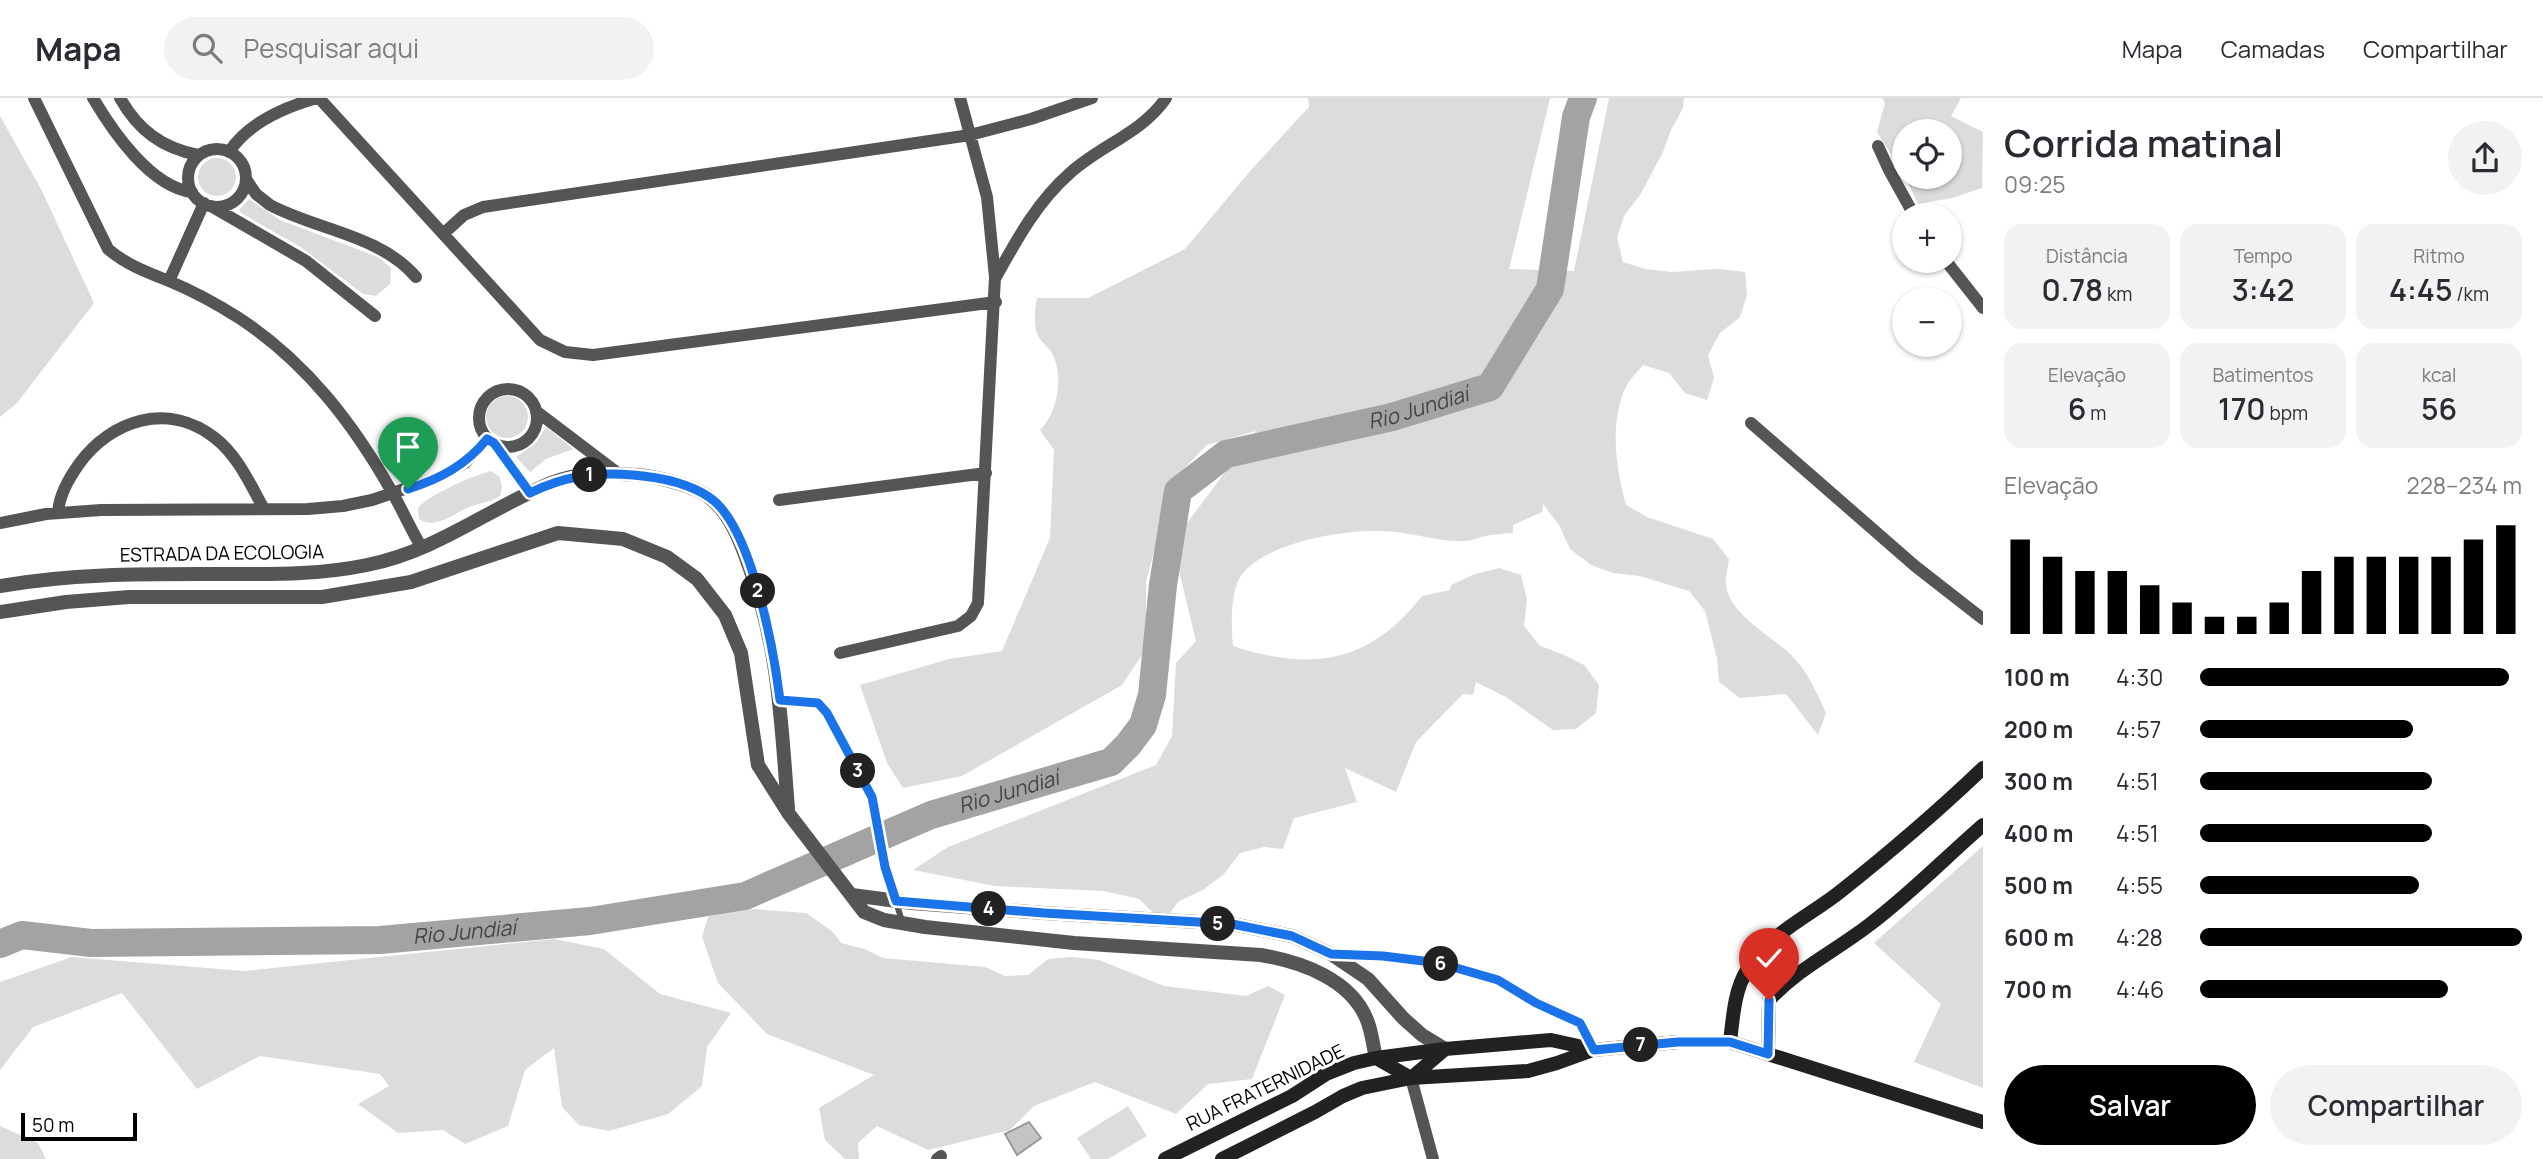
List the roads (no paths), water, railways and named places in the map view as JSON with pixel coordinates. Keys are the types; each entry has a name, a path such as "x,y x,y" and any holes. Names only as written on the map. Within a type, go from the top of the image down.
{"main road":[{"path":"1730,1042 1735,1002 1740,986 1746,970 1758,955 1772,940 1849,885 1920,826 1983,768"},
{"path":"1768,1054 1769,1000 1787,981 1815,960 1868,926 1983,825"},
{"name":"RUA FRATERNIDADE","path":"1165,1159 1292,1096 1326,1074 1354,1063 1445,1049 1551,1040 1594,1050"},
{"path":"1222,1159 1362,1088 1411,1078 1528,1071 1594,1050 1678,1042 1730,1042 1983,1122"},
{"path":"1411,1078 1445,1049"},
{"path":"1376,1058 1411,1078"}],"street":[{"path":"34,98 108,249 132,267 169,281 237,317 299,365 354,431 422,548"},
{"path":"93,98 108,123 142,163 178,191 192,192"},
{"path":"120,98 152,139 169,148 198,155 213,149 229,152 242,163 246,179 256,194 270,205 379,248 406,266 415,277"},
{"path":"229,152 242,138 270,117 285,108 318,98 540,340 574,354 593,355 996,302"},
{"path":"840,653 958,626 971,616 979,596 996,302 992,229 987,197 960,98"},
{"path":"443,234 464,215 483,207 970,135 1031,119 1092,98"},
{"path":"995,277 1031,216 1048,194 1089,158 1157,113 1166,98"},
{"path":"1878,146 1907,203"},
{"path":"198,155 189,169 188,185 192,192 208,205 306,261 375,316"},
{"path":"208,205 228,204 235,200 246,179"},
{"path":"169,281 208,205"},
{"path":"1956,273 1983,308"},
{"path":"491,441 510,447 526,441 535,428 536,411 533,403 521,392 505,389 497,391 484,401 480,408 479,425 491,441 530,493"},
{"path":"536,411 619,474"},
{"path":"58,513 59,502 72,474 91,448 117,428 147,418 181,421 215,438 243,470 264,509"},
{"path":"1751,423 1915,566 1983,619"},
{"path":"0,523 58,513 100,510 326,508 358,503 423,485 452,471 491,441"},
{"path":"779,500 986,473"},
{"name":"ESTRADA DA ECOLOGIA","path":"0,586 40,579 104,574 323,572 374,564 448,538 554,481 619,474 661,478 710,498 730,522 762,602 775,661 780,700 789,814"},
{"path":"0,612 66,602 129,597 322,597 411,582 558,533 623,539 667,557 697,579 725,615 741,653 758,765 789,814 864,912 884,920 903,923 1074,943 1185,948 1290,960 1328,977 1352,998 1367,1019 1376,1058"},
{"path":"852,895 1044,913 1232,924 1292,936 1331,954 1368,979 1403,1018 1422,1035 1445,1049"},
{"path":"1411,1078 1433,1159"}],"lane":[{"path":"780,700 818,703 827,713 872,797 885,867 903,923"},
{"path":"1331,954 1383,956 1439,963 1498,980 1536,1003 1580,1023 1594,1050"}],"waterway":[{"name":"Rio Jundiaí","path":"0,944 22,935 91,943 380,940 590,921 745,896 931,815 1111,762 1143,725 1152,695 1163,585 1178,491 1226,454 1392,417 1490,387 1550,289 1576,117 1583,98"}]}
